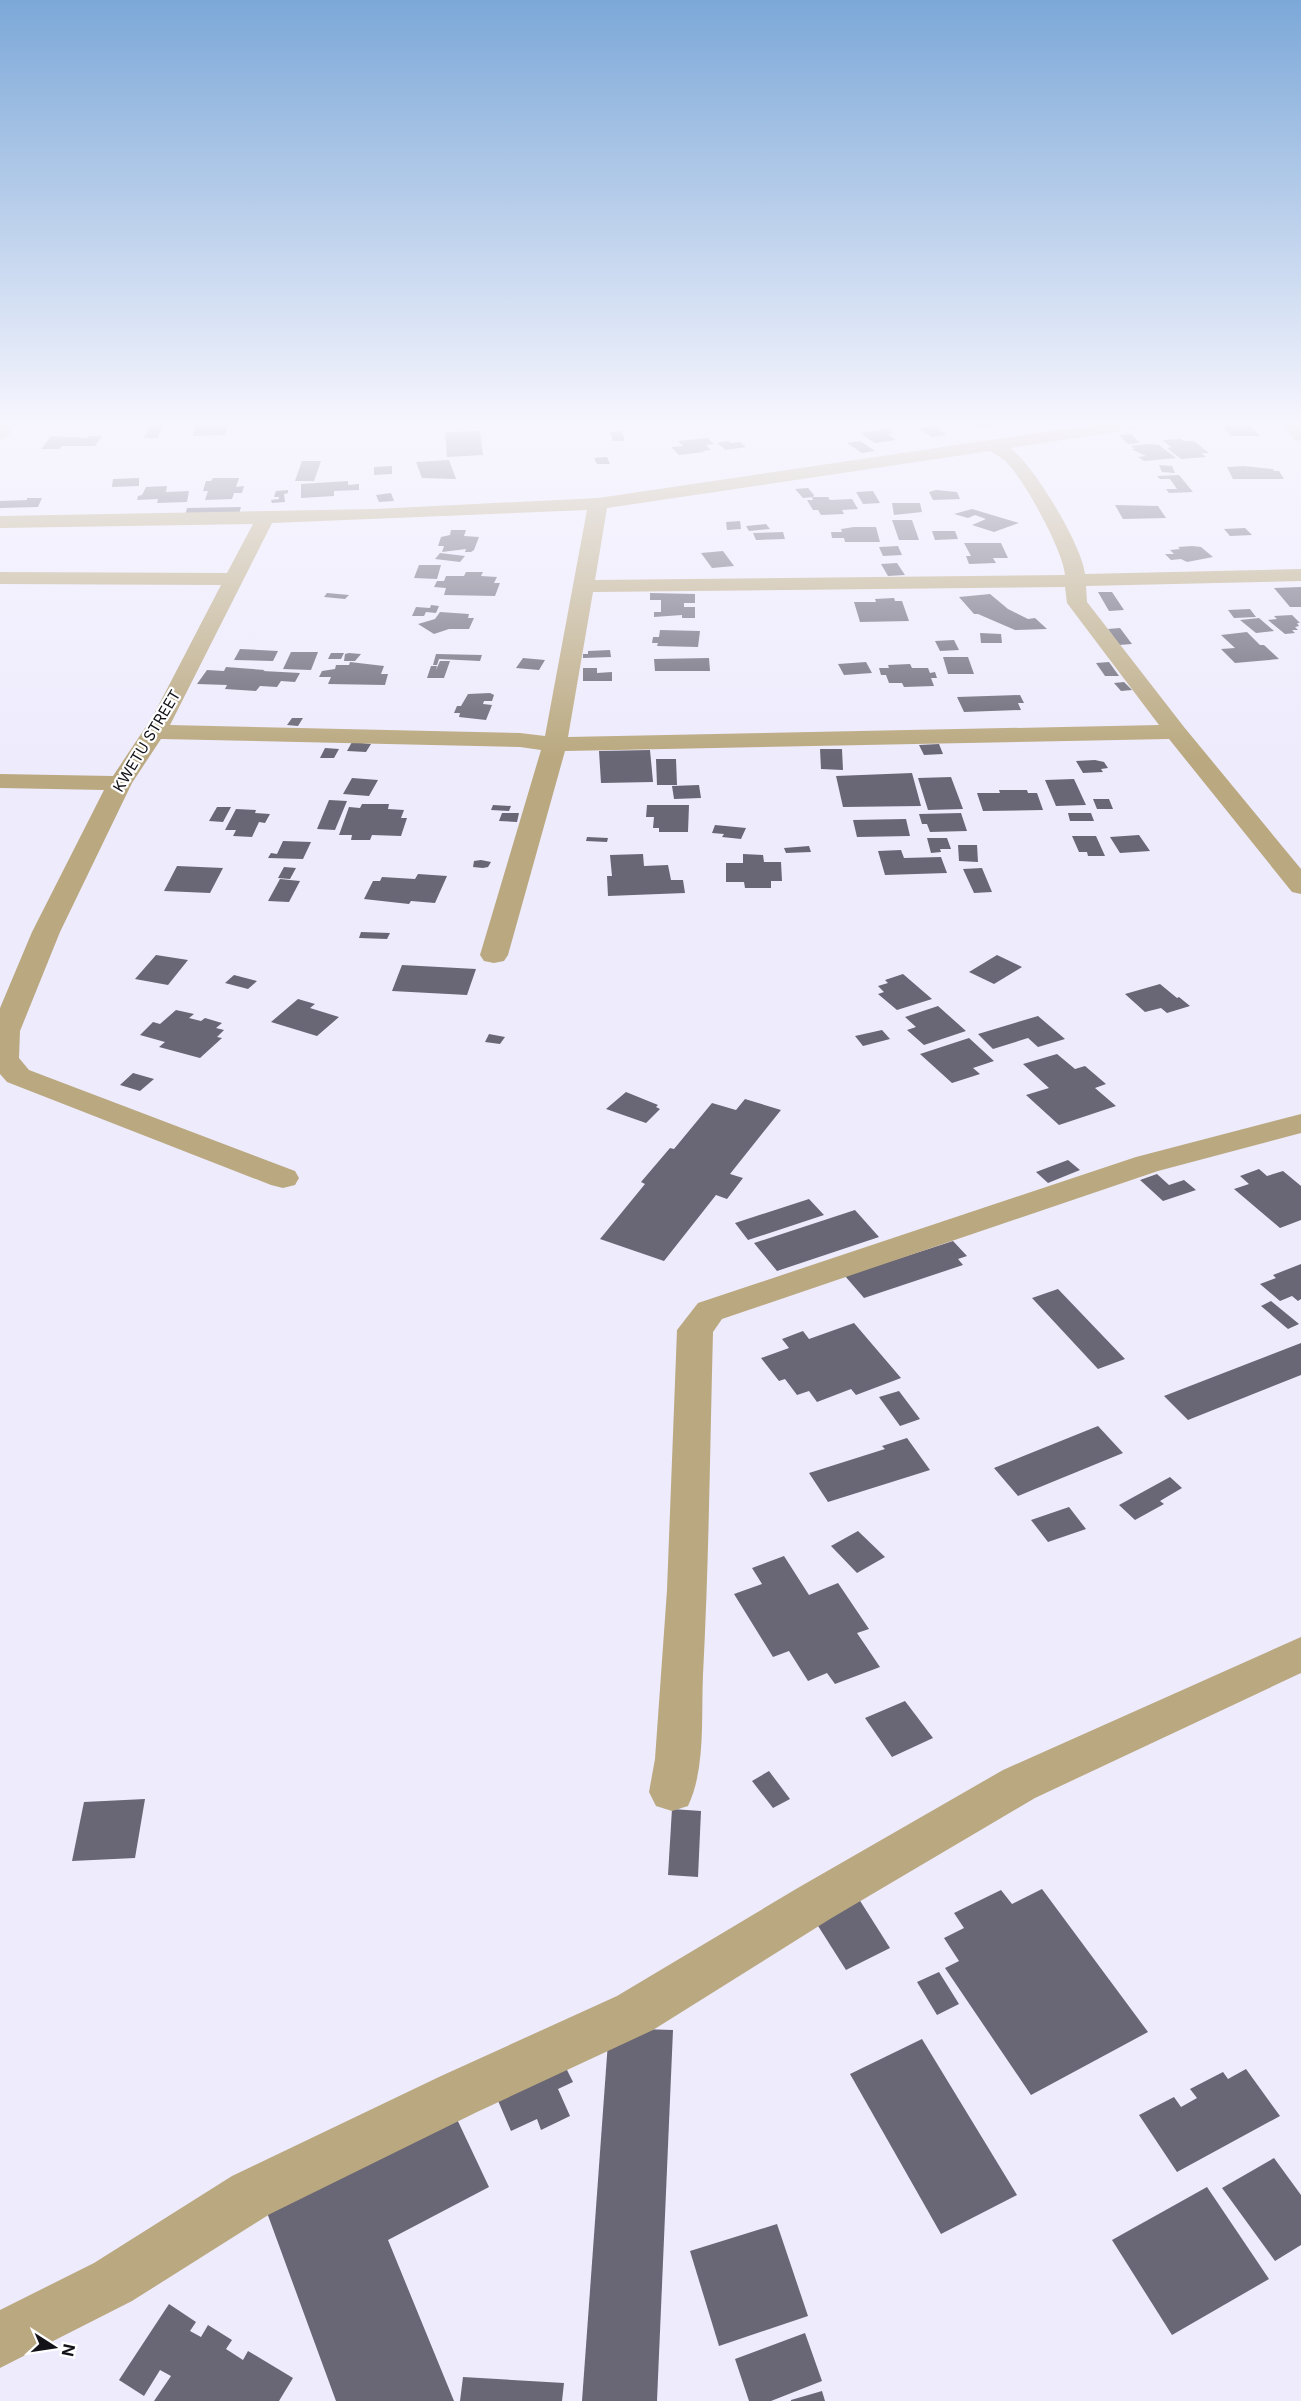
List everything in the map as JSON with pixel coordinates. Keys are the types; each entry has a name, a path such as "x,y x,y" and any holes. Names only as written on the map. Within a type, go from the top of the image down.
{"street":[{"name":"KWETU STREET","path":"258,532 154,732 120,783 46,932 5,1031 4,1059 18,1076 283,1178"},
{"path":"494,956 555,744 593,532"},
{"path":"1058,532 1074,566 1077,603 1176,732 1301,886"},
{"path":"584,586 1301,576"},
{"path":"0,578 234,579"},
{"path":"154,732 520,740 555,744 626,745 1176,732"},
{"path":"0,781 120,783"},
{"path":"672,1792 677,1759 687,1590 695,1330 711,1311 1147,1164 1301,1123"},
{"path":"0,2340 113,2282 251,2195 459,2094 635,2013 813,1904 1020,1784 1301,1654"}],"building":[{"path":"451,532 465,532 464,536 479,537 471,552 465,552 466,549 442,552 444,546 438,546 441,537 450,535"},
{"path":"783,532 785,539 756,540 753,533"},
{"path":"831,532 877,532 880,542 845,542 844,538 832,538"},
{"path":"896,532 916,532 919,540 899,540"},
{"path":"932,532 955,532 958,539 935,540"},
{"path":"1227,532 1249,532 1252,535 1230,536"},
{"path":"964,543 1001,543 1008,558 993,558 996,563 969,564 966,556 971,556"},
{"path":"898,546 902,555 883,556 879,547"},
{"path":"1178,547 1201,547 1213,557 1187,562 1181,559 1171,560 1165,554 1174,554 1170,550 1180,549"},
{"path":"723,551 734,566 712,568 701,553"},
{"path":"440,553 465,556 460,562 435,559"},
{"path":"897,563 905,575 888,576 881,564"},
{"path":"419,565 441,565 437,579 414,578"},
{"path":"466,572 483,572 481,576 497,577 494,583 500,583 495,596 444,595 446,588 434,587 437,581 444,581 446,576 464,576"},
{"path":"1301,587 1301,607 1290,607 1274,588"},
{"path":"1098,592 1112,592 1124,610 1109,611"},
{"path":"327,593 349,595 345,599 324,597"},
{"path":"650,593 695,594 695,603 684,603 684,607 695,607 695,618 682,618 682,615 654,617 654,612 661,612 661,600 650,600"},
{"path":"990,594 1008,609 1028,619 1035,618 1047,629 1015,630 974,614 959,597"},
{"path":"894,598 895,601 902,601 909,621 860,622 854,602 876,602 875,599"},
{"path":"431,605 439,606 436,613 426,612 424,616 412,616 416,607 430,608"},
{"path":"1250,609 1256,617 1234,618 1228,610"},
{"path":"440,612 469,614 468,618 474,618 469,629 449,629 434,634 418,624 435,619"},
{"path":"1292,615 1300,623 1297,623 1299,626 1295,627 1298,630 1292,630 1295,633 1285,634 1268,620 1277,619 1274,616"},
{"path":"1259,618 1274,631 1256,633 1240,620"},
{"path":"1120,628 1132,644 1119,645 1108,629"},
{"path":"660,630 700,631 698,647 657,646 658,643 652,643 653,637 659,637"},
{"path":"1247,632 1279,659 1235,663 1221,649 1235,648 1221,635"},
{"path":"980,633 1001,634 1002,643 981,643"},
{"path":"954,640 959,650 940,651 935,641"},
{"path":"240,649 278,651 273,661 234,660"},
{"path":"610,650 611,657 583,658 583,654 588,654 588,651"},
{"path":"291,652 318,652 311,670 283,669"},
{"path":"331,653 344,653 341,659 328,659"},
{"path":"345,654 361,654 355,661 344,661"},
{"path":"436,654 482,655 480,661 439,659 437,665 433,665"},
{"path":"943,657 968,657 974,674 948,674"},
{"path":"523,658 545,660 539,670 516,668"},
{"path":"709,658 710,671 655,671 654,659"},
{"path":"440,661 450,661 444,678 427,678 431,666 437,666 436,670"},
{"path":"350,662 384,666 381,674 388,674 385,685 328,684 331,677 319,677 322,671 335,669 336,665 349,665"},
{"path":"866,662 872,673 844,675 838,664"},
{"path":"1109,662 1119,676 1105,676 1096,663"},
{"path":"910,664 912,668 928,668 930,673 935,672 937,678 931,678 934,686 904,687 902,683 889,683 886,675 881,675 879,668 889,668 888,665"},
{"path":"226,667 300,673 295,682 281,681 277,687 260,686 256,691 225,689 227,685 197,684 207,670 224,671"},
{"path":"583,668 597,668 597,673 612,672 612,681 583,681"},
{"path":"1124,682 1132,690 1121,691 1114,683"},
{"path":"490,693 494,695 492,701 484,701 483,704 492,705 486,720 459,717 460,713 454,713 468,694"},
{"path":"1020,695 1024,703 1018,703 1021,710 964,712 957,697"},
{"path":"292,718 303,718 298,726 287,725"},
{"path":"352,742 371,744 366,752 347,751"},
{"path":"939,744 943,754 924,755 919,745"},
{"path":"325,748 339,749 334,758 320,758"},
{"path":"820,749 842,749 843,770 821,769"},
{"path":"650,750 653,782 601,783 599,751"},
{"path":"656,759 676,759 677,785 657,785"},
{"path":"1076,761 1104,762 1108,768 1101,769 1103,772 1083,773"},
{"path":"912,773 921,806 843,807 836,776"},
{"path":"951,777 963,809 928,810 918,778"},
{"path":"352,778 378,780 369,796 343,794"},
{"path":"1074,779 1086,805 1056,806 1045,780"},
{"path":"699,785 701,798 674,799 672,786"},
{"path":"999,790 1027,790 1028,793 1037,793 1043,810 983,811 977,793 1000,793"},
{"path":"1093,799 1109,799 1113,809 1097,809"},
{"path":"329,800 347,801 335,830 317,829"},
{"path":"362,804 389,804 388,809 404,810 401,818 407,818 401,836 372,835 370,840 351,840 352,835 339,835 349,807 360,808"},
{"path":"493,805 511,806 509,811 491,810"},
{"path":"647,805 689,805 688,832 659,832 659,828 653,828 654,817 646,817"},
{"path":"217,807 231,807 223,822 209,821"},
{"path":"236,809 256,810 255,813 270,814 265,823 259,822 252,837 233,836 236,830 225,830"},
{"path":"502,813 519,813 517,822 499,821"},
{"path":"961,813 967,831 930,832 927,824 922,824 919,814"},
{"path":"1068,813 1091,813 1094,821 1070,821"},
{"path":"906,819 910,836 857,837 853,820"},
{"path":"715,825 746,828 741,839 722,837 724,834 712,833"},
{"path":"1139,835 1150,851 1120,853 1110,837"},
{"path":"1072,836 1096,836 1105,856 1088,856 1087,852 1079,852"},
{"path":"587,837 608,838 607,842 586,841"},
{"path":"927,838 947,838 951,849 940,849 941,852 931,853"},
{"path":"283,841 311,842 303,859 268,858 271,853 277,854"},
{"path":"958,845 977,845 978,862 959,861"},
{"path":"809,846 811,852 786,853 784,848"},
{"path":"901,850 904,858 941,857 947,873 885,875 878,851"},
{"path":"643,854 644,866 668,865 671,880 683,880 685,893 608,896 607,876 612,876 610,855"},
{"path":"743,854 763,855 764,862 781,862 782,881 771,881 771,888 745,888 744,882 726,882 726,863 743,863"},
{"path":"474,861 491,862 488,867 483,868 473,867"},
{"path":"177,866 223,868 210,893 164,891"},
{"path":"284,867 296,868 290,879 278,878"},
{"path":"982,868 992,892 974,893 963,869"},
{"path":"418,874 447,876 435,903 411,901 409,904 364,899 373,881 380,881 382,877 415,879"},
{"path":"280,879 300,881 289,902 268,901"},
{"path":"361,932 390,933 387,939 359,938"},
{"path":"156,955 188,960 168,985 135,979"},
{"path":"997,955 1022,967 994,984 969,972"},
{"path":"402,965 476,969 467,995 392,991"},
{"path":"903,974 932,999 897,1010 878,994 884,992 878,986 888,983 885,980"},
{"path":"234,975 257,981 248,989 225,983"},
{"path":"1160,984 1190,1006 1167,1013 1161,1008 1145,1012 1125,994"},
{"path":"298,999 315,1004 310,1008 339,1017 317,1036 271,1022"},
{"path":"938,1006 966,1031 924,1045 907,1030 916,1027 905,1017"},
{"path":"176,1010 194,1014 189,1018 201,1021 205,1018 222,1023 216,1028 224,1030 217,1037 222,1038 200,1058 159,1047 165,1042 140,1035 153,1022 160,1024"},
{"path":"1038,1016 1065,1039 1038,1047 1028,1038 993,1049 978,1034"},
{"path":"882,1030 890,1039 863,1046 855,1036"},
{"path":"489,1034 505,1037 500,1044 485,1042"},
{"path":"969,1038 994,1061 973,1068 980,1074 952,1083 920,1054"},
{"path":"1057,1054 1075,1069 1085,1066 1106,1084 1095,1088 1116,1106 1059,1125 1026,1095 1049,1088 1023,1064"},
{"path":"133,1073 154,1079 140,1091 120,1085"},
{"path":"626,1092 658,1105 656,1107 660,1109 646,1123 606,1109"},
{"path":"745,1099 781,1110 730,1174 743,1178 727,1199 716,1195 664,1261 600,1239 645,1184 641,1182 670,1148 674,1149 712,1103 736,1110"},
{"path":"1068,1160 1080,1170 1048,1183 1036,1172"},
{"path":"1259,1169 1267,1176 1283,1171 1301,1186 1301,1220 1280,1228 1234,1189 1249,1184 1240,1176"},
{"path":"1157,1174 1169,1185 1184,1180 1196,1190 1163,1201 1140,1180"},
{"path":"809,1199 824,1215 748,1240 735,1223"},
{"path":"855,1210 879,1237 777,1271 754,1243"},
{"path":"953,1241 967,1256 958,1259 963,1265 864,1298 845,1276"},
{"path":"1301,1264 1301,1299 1298,1301 1292,1296 1280,1301 1260,1284 1276,1278 1273,1275"},
{"path":"1058,1289 1125,1359 1098,1369 1032,1298"},
{"path":"1271,1301 1299,1324 1288,1329 1261,1306"},
{"path":"854,1323 901,1378 856,1395 851,1389 817,1402 809,1391 797,1395 785,1379 779,1381 761,1358 789,1348 782,1339 803,1331 809,1339"},
{"path":"1301,1343 1301,1375 1188,1420 1164,1396"},
{"path":"899,1391 920,1419 900,1426 879,1397"},
{"path":"1098,1426 1123,1453 1018,1496 994,1468"},
{"path":"907,1438 930,1470 828,1502 809,1473 885,1449 882,1446"},
{"path":"1170,1477 1182,1488 1160,1501 1164,1504 1135,1520 1119,1505"},
{"path":"1069,1507 1086,1529 1048,1542 1031,1520"},
{"path":"858,1531 885,1557 857,1573 831,1546"},
{"path":"784,1556 809,1595 838,1583 869,1629 857,1633 880,1667 835,1684 827,1673 808,1681 789,1651 773,1657 734,1594 762,1584 752,1568"},
{"path":"905,1701 933,1738 892,1757 865,1718"},
{"path":"769,1771 790,1799 773,1808 752,1781"},
{"path":"145,1799 135,1858 72,1861 84,1802"},
{"path":"672,1809 701,1811 698,1877 668,1875"},
{"path":"1042,1889 1148,2032 1031,2095 945,1968 959,1961 944,1938 964,1928 954,1913 1001,1890 1012,1904"},
{"path":"857,1896 890,1948 846,1970 813,1918"},
{"path":"939,1972 959,2004 937,2015 917,1982"},
{"path":"609,2028 673,2030 657,2401 582,2401"},
{"path":"922,2039 1017,2195 941,2234 850,2074"},
{"path":"564,2064 573,2082 558,2089 570,2116 541,2130 537,2119 511,2131 496,2096"},
{"path":"1246,2069 1280,2116 1177,2172 1139,2115 1174,2097 1181,2107 1197,2098 1190,2089 1223,2072 1228,2079"},
{"path":"455,2115 489,2187 388,2240 454,2401 336,2401 266,2210"},
{"path":"1274,2158 1301,2195 1301,2245 1275,2261 1222,2188"},
{"path":"1207,2187 1269,2279 1172,2335 1112,2240"},
{"path":"777,2224 808,2316 719,2346 690,2251"},
{"path":"169,2304 196,2322 190,2331 201,2337 208,2325 232,2340 226,2349 243,2360 248,2351 293,2378 279,2401 154,2401 171,2376 160,2370 144,2396 119,2380"},
{"path":"805,2333 822,2381 771,2401 749,2401 735,2359"},
{"path":"463,2377 564,2383 562,2401 460,2401"},
{"path":"822,2391 825,2401 791,2401 791,2400"}]}
